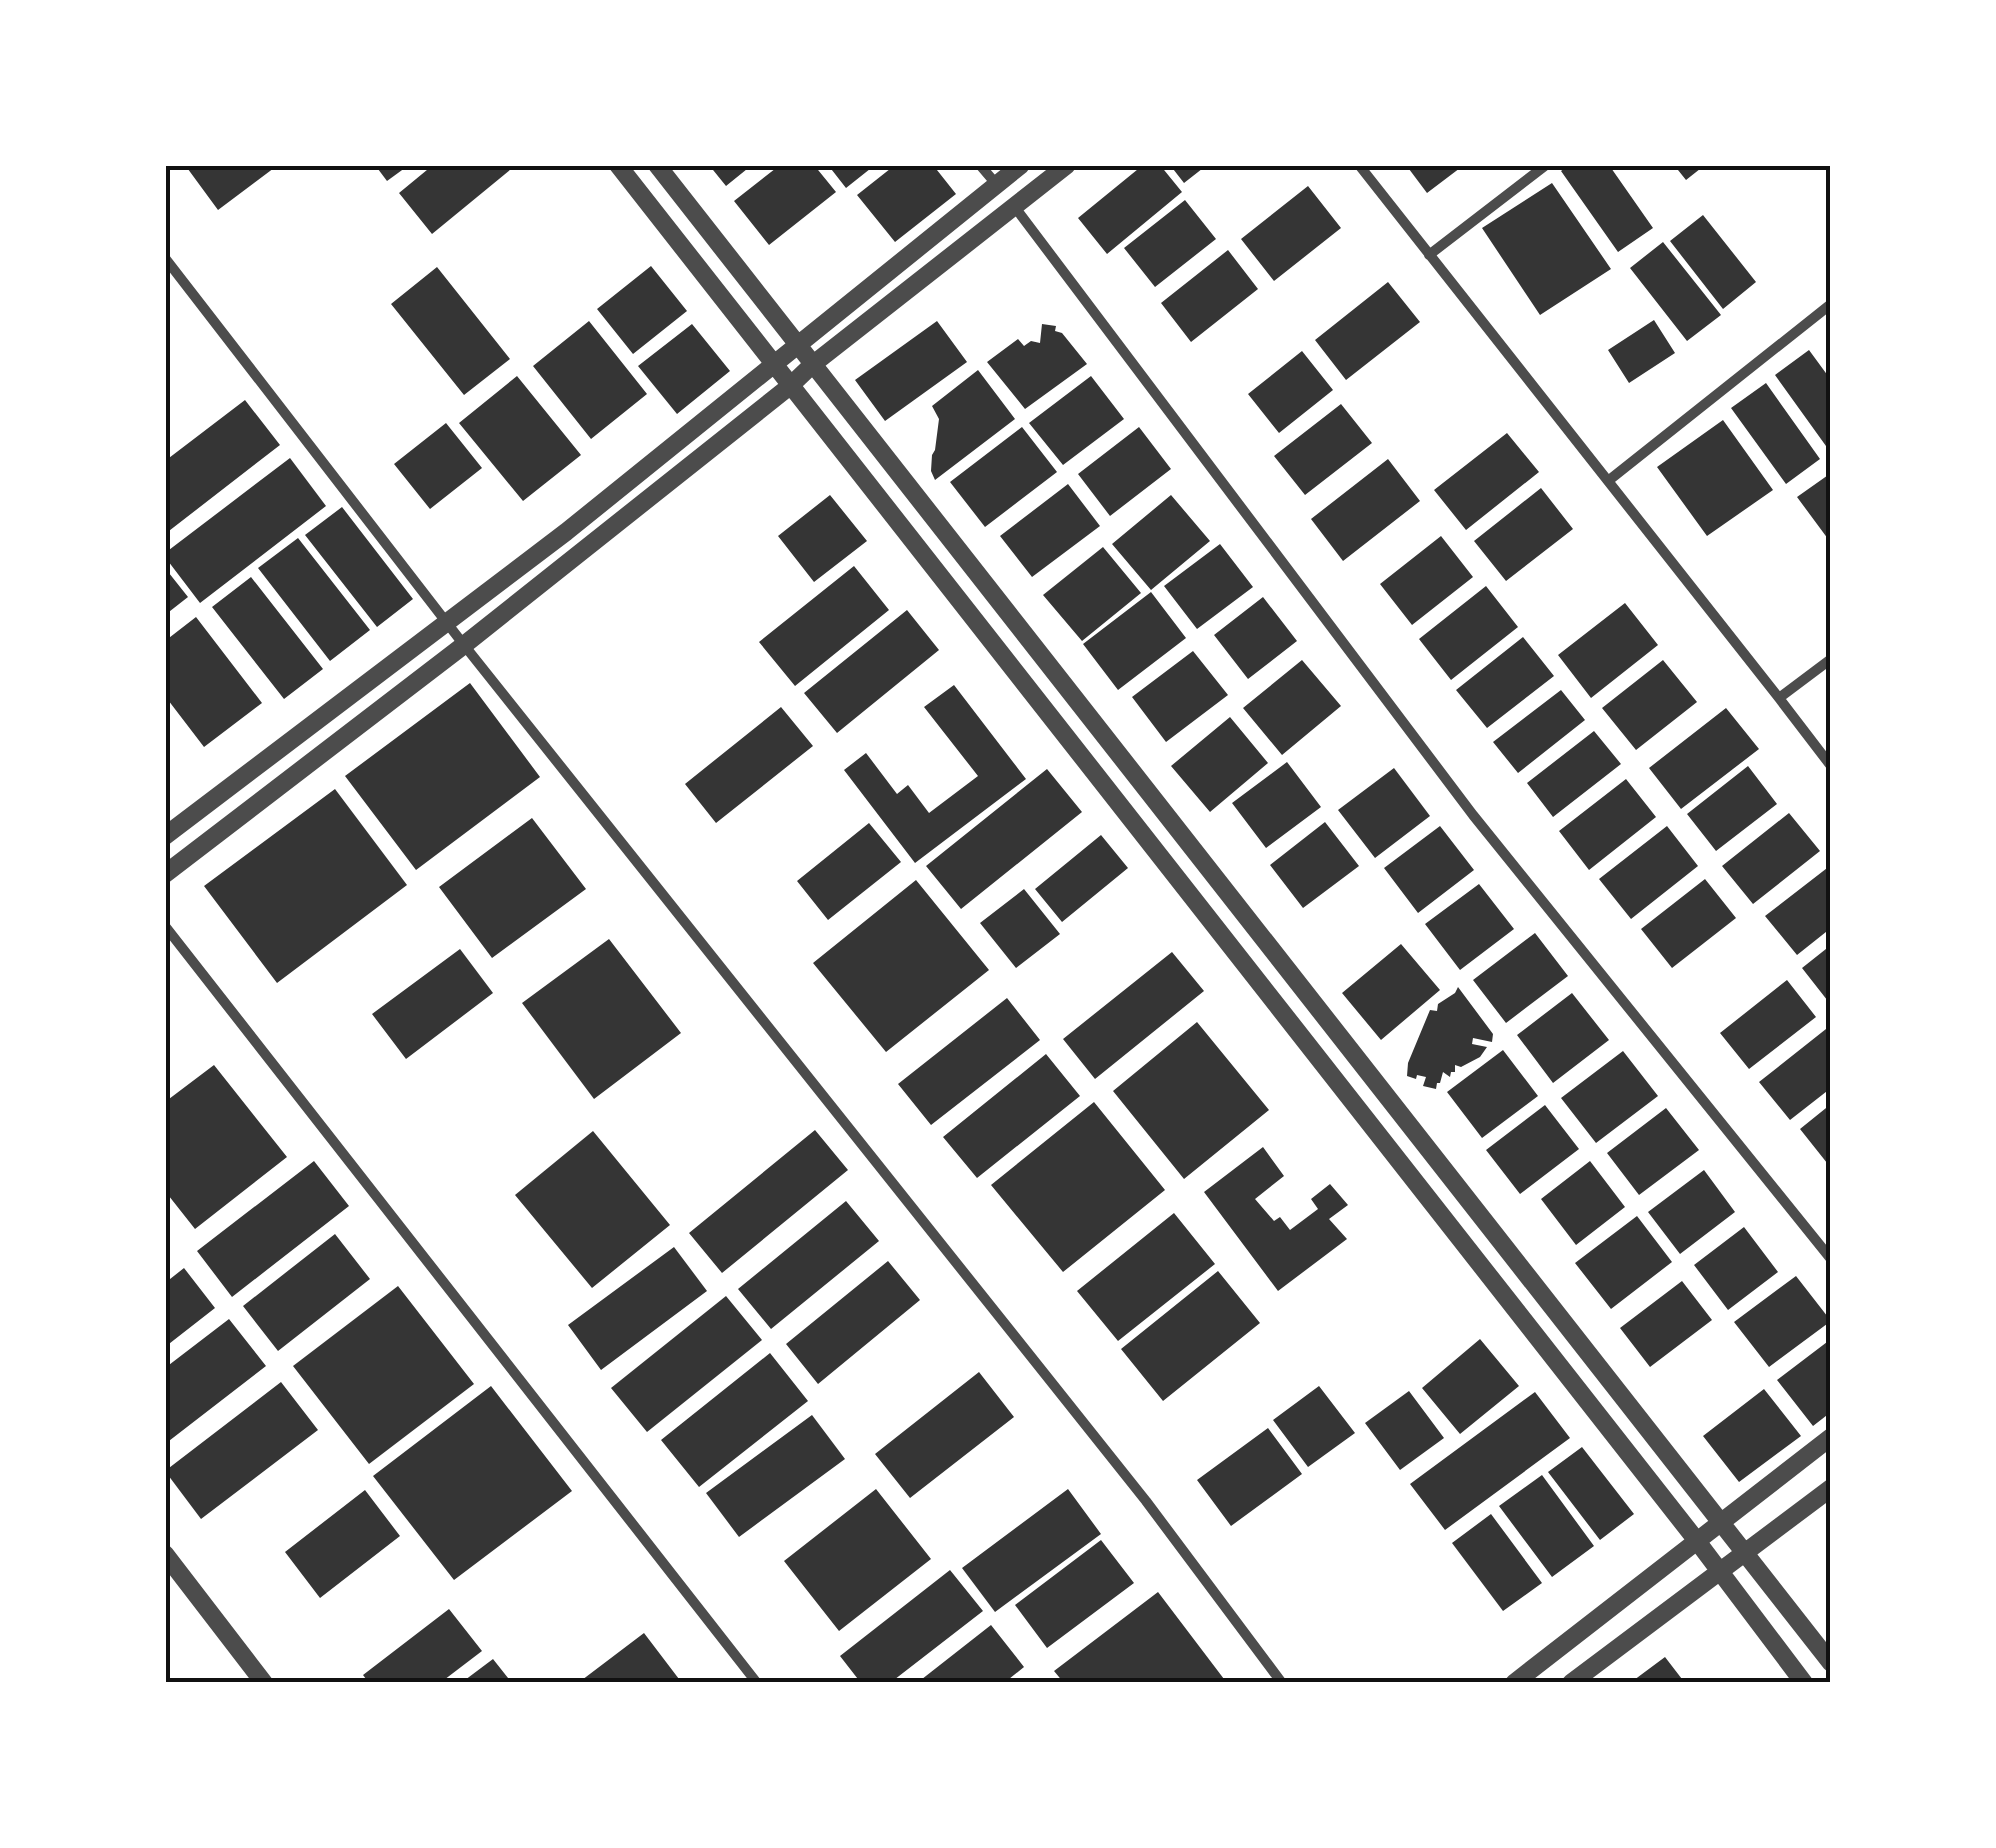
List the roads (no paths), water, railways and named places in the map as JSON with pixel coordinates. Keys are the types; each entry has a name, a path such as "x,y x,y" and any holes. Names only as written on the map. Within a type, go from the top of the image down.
{"street":[{"path":"618,165 1697,1541 1804,1683"},
{"path":"657,165 1831,1663"},
{"path":"980,165 996,185"},
{"path":"165,836 448,623 1022,165"},
{"path":"165,874 464,644 1067,165"},
{"path":"1358,165 1831,766"},
{"path":"1429,255 1546,165"},
{"path":"1014,206 1473,815 1831,1259"},
{"path":"165,258 464,644 1146,1500 1282,1683"},
{"path":"1608,482 1831,304"},
{"path":"1779,698 1831,659"},
{"path":"165,926 757,1683"},
{"path":"1514,1683 1831,1438"},
{"path":"1571,1683 1831,1488"},
{"path":"165,1554 264,1683"}]}
